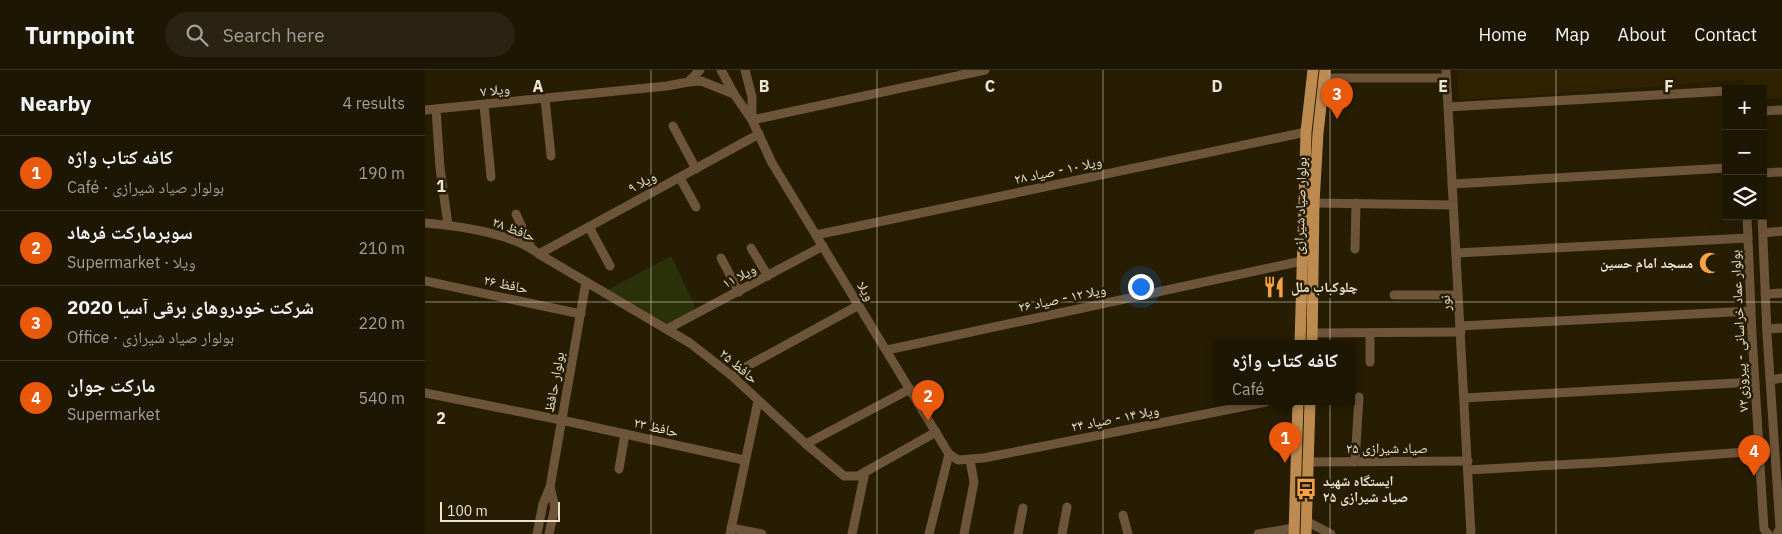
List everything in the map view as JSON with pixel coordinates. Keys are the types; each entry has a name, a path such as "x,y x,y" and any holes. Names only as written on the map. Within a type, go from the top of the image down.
{"main road":[{"name":"بولوار صیاد شیرازی","path":"1313,70 1306,132 1308,246 1313,339"},
{"name":"بولوار صیاد شیرازی","path":"1300,340 1302,261 1308,246 1315,203 1318,133 1325,74"},
{"path":"1294,531 1298,405"},
{"path":"1306,534 1310,405"}],"street":[{"path":"688,82 700,70"},
{"name":"ویلا","path":"721,70 734,94 753,120 773,162 816,235 949,454"},
{"name":"ویلا","path":"745,70 752,97 753,120"},
{"path":"753,120 985,70"},
{"path":"1325,74 1446,74"},
{"name":"نور","path":"1446,74 1471,534"},
{"name":"ویلا ۷","path":"425,110 545,99 701,81 734,94"},
{"path":"1448,107 1722,91"},
{"path":"545,99 551,156"},
{"path":"483,105 491,177"},
{"path":"437,109 440,168 448,225"},
{"path":"1767,111 1782,110"},
{"path":"673,126 696,169"},
{"name":"ویلا ۱۰ - صیاد ۲۸","path":"816,235 1306,132"},
{"name":"ویلا ۹","path":"539,254 759,134"},
{"path":"1452,184 1722,168"},
{"path":"1767,173 1782,172"},
{"path":"680,178 696,206"},
{"path":"1315,203 1453,205"},
{"path":"1355,249 1356,204"},
{"path":"516,214 531,247"},
{"name":"بولوار عماد خراسانی - پیروزی۷۲","path":"1747,220 1754,382 1764,529 1768,534"},
{"name":"بولوار عماد خراسانی - پیروزی۷۲","path":"1762,220 1769,380 1779,477 1780,528 1777,534"},
{"name":"حافظ ۲۸","path":"425,223 448,225 493,234 531,247 539,254 586,282"},
{"path":"589,227 610,266"},
{"path":"1763,232 1782,231"},
{"path":"1456,253 1748,238"},
{"name":"ویلا ۱۱","path":"667,329 823,246"},
{"path":"751,248 767,276"},
{"path":"721,258 739,292"},
{"name":"ویلا ۱۲ - صیاد ۲۶","path":"887,350 1302,261"},
{"name":"حافظ ۲۶","path":"425,281 581,314"},
{"name":"بولوار حافظ","path":"550,487 586,282"},
{"name":"حافظ ۲۵","path":"586,282 690,343 731,375 844,476 858,476 865,472"},
{"path":"1765,294 1782,293"},
{"path":"1394,296 1459,295"},
{"path":"731,375 859,305"},
{"path":"1313,339 1370,332 1460,329 1607,318 1751,311"},
{"path":"1751,335 1782,328"},
{"path":"1370,332 1370,362"},
{"path":"1769,380 1782,378"},
{"path":"1464,398 1754,382"},
{"path":"806,444 910,389"},
{"name":"حافظ ۲۳","path":"425,393 561,420 744,460"},
{"path":"1355,462 1359,397"},
{"path":"758,400 730,531 762,534"},
{"name":"ویلا ۱۴ - صیاد ۲۴","path":"970,460 1251,405"},
{"path":"853,534 865,472 936,432"},
{"path":"619,469 625,434"},
{"name":"صیاد شیرازی ۲۵","path":"1307,462 1468,466 1611,462 1759,451"},
{"path":"929,534 949,454 957,460 970,460 974,482 965,534"},
{"path":"537,534 543,504 550,487"},
{"path":"549,534 555,507 550,487"},
{"path":"1062,534 1067,507"},
{"path":"1018,534 1023,508"},
{"path":"1123,514 1127,534"},
{"path":"1306,521 1331,534"},
{"path":"1258,534 1294,531"}],"shaded area":[{"path":"1457,70 1782,70 1782,98 1767,100 1767,85 1744,85 1743,80 1459,100"}],"green space":[{"path":"671,256 695,306 694,312 668,324 608,290"}],"place":[{"name":"شرکت خودروهای برقی آسیا 2020","path":"1337,119"},
{"name":"مسجد امام حسین","path":"1710,263"},
{"name":"چلوکباب ملل","path":"1274,287"},
{"name":"سوپرمارکت فرهاد","path":"928,421"},
{"name":"کافه کتاب واژه","path":"1285,463"},
{"name":"مارکت جوان","path":"1754,476"},
{"name":"ایستگاه شهید صیاد شیرازی ۲۵","path":"1306,489"}]}
